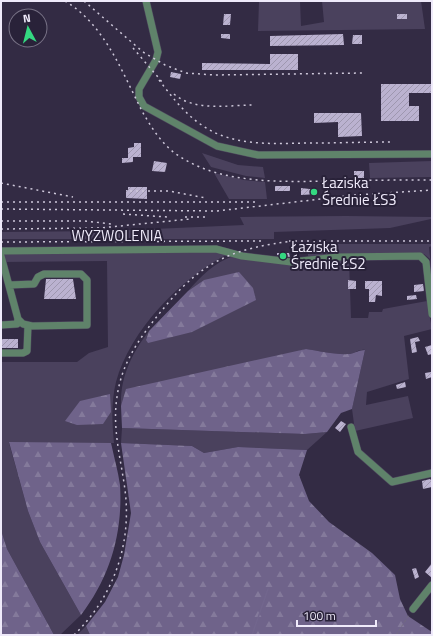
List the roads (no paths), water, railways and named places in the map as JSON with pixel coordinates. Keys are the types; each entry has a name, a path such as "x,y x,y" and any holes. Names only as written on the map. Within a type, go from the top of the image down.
{"street":[{"path":"146,1 158,52 156,60 139,89 139,97 144,106 179,127 217,146 258,155 432,154"},
{"name":"WYZWOLENIA","path":"1,251 216,249 273,261 291,262 338,256 420,256 426,262 432,314"},
{"path":"1,256 18,319 23,324 87,325 87,280 80,274 44,274 38,277 34,284 9,285"},
{"path":"1,325 16,324 18,319"},
{"path":"1,354 23,353 27,351 28,325"},
{"path":"351,427 358,452 392,482 432,473"},
{"path":"413,609 432,585"}],"waterway":[{"path":"252,635 268,589"}],"railway":[{"path":"65,1 79,11 102,36 111,50 142,111 161,140 176,154 194,165 214,172 257,180 432,180"},
{"path":"84,1 143,52 165,65 186,73 214,75 364,73"},
{"path":"133,48 163,83"},
{"path":"159,80 179,105 196,121 216,133 229,138 257,143 390,142"},
{"path":"174,94 182,100 202,105 254,105"},
{"path":"1,183 73,197"},
{"path":"1,209 217,211 355,195 432,190"},
{"path":"130,191 169,191 206,198"},
{"path":"1,202 256,202"},
{"path":"123,214 167,217"},
{"path":"185,217 207,217"},
{"path":"1,229 100,228 190,219"},
{"path":"1,221 85,221 111,224"},
{"path":"1,242 261,241"},
{"path":"289,241 432,241"},
{"path":"74,635 88,620 109,587 117,569 122,550 126,510 125,490 116,432 116,409 120,383 124,370 135,347 168,303 195,276 209,266 223,258 255,247 293,241"}],"place":[{"name":"Łaziska Średnie ŁS3","path":"314,192"},
{"name":"Łaziska Średnie ŁS2","path":"283,256"}]}
